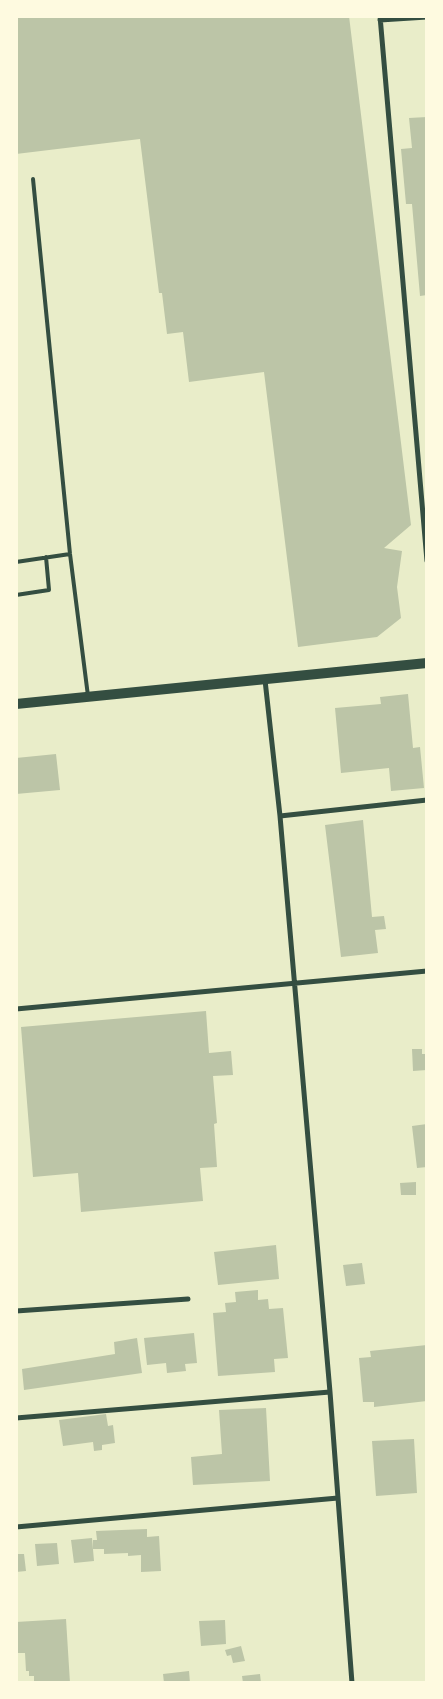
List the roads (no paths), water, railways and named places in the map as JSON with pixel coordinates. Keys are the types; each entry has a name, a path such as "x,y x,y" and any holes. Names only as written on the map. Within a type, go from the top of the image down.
{"main road":[{"path":"16,704 427,663"}],"street":[{"path":"427,17 380,18 427,561"},
{"path":"265,679 280,816 330,1392 352,1683"},
{"path":"280,816 427,800"},
{"path":"16,1009 427,971"},
{"path":"16,1311 188,1299"},
{"path":"16,1418 330,1392"},
{"path":"16,1527 338,1498"}],"lane":[{"path":"33,179 70,554 88,696"},
{"path":"16,562 70,554"},
{"path":"16,595 49,590 46,557"}]}
